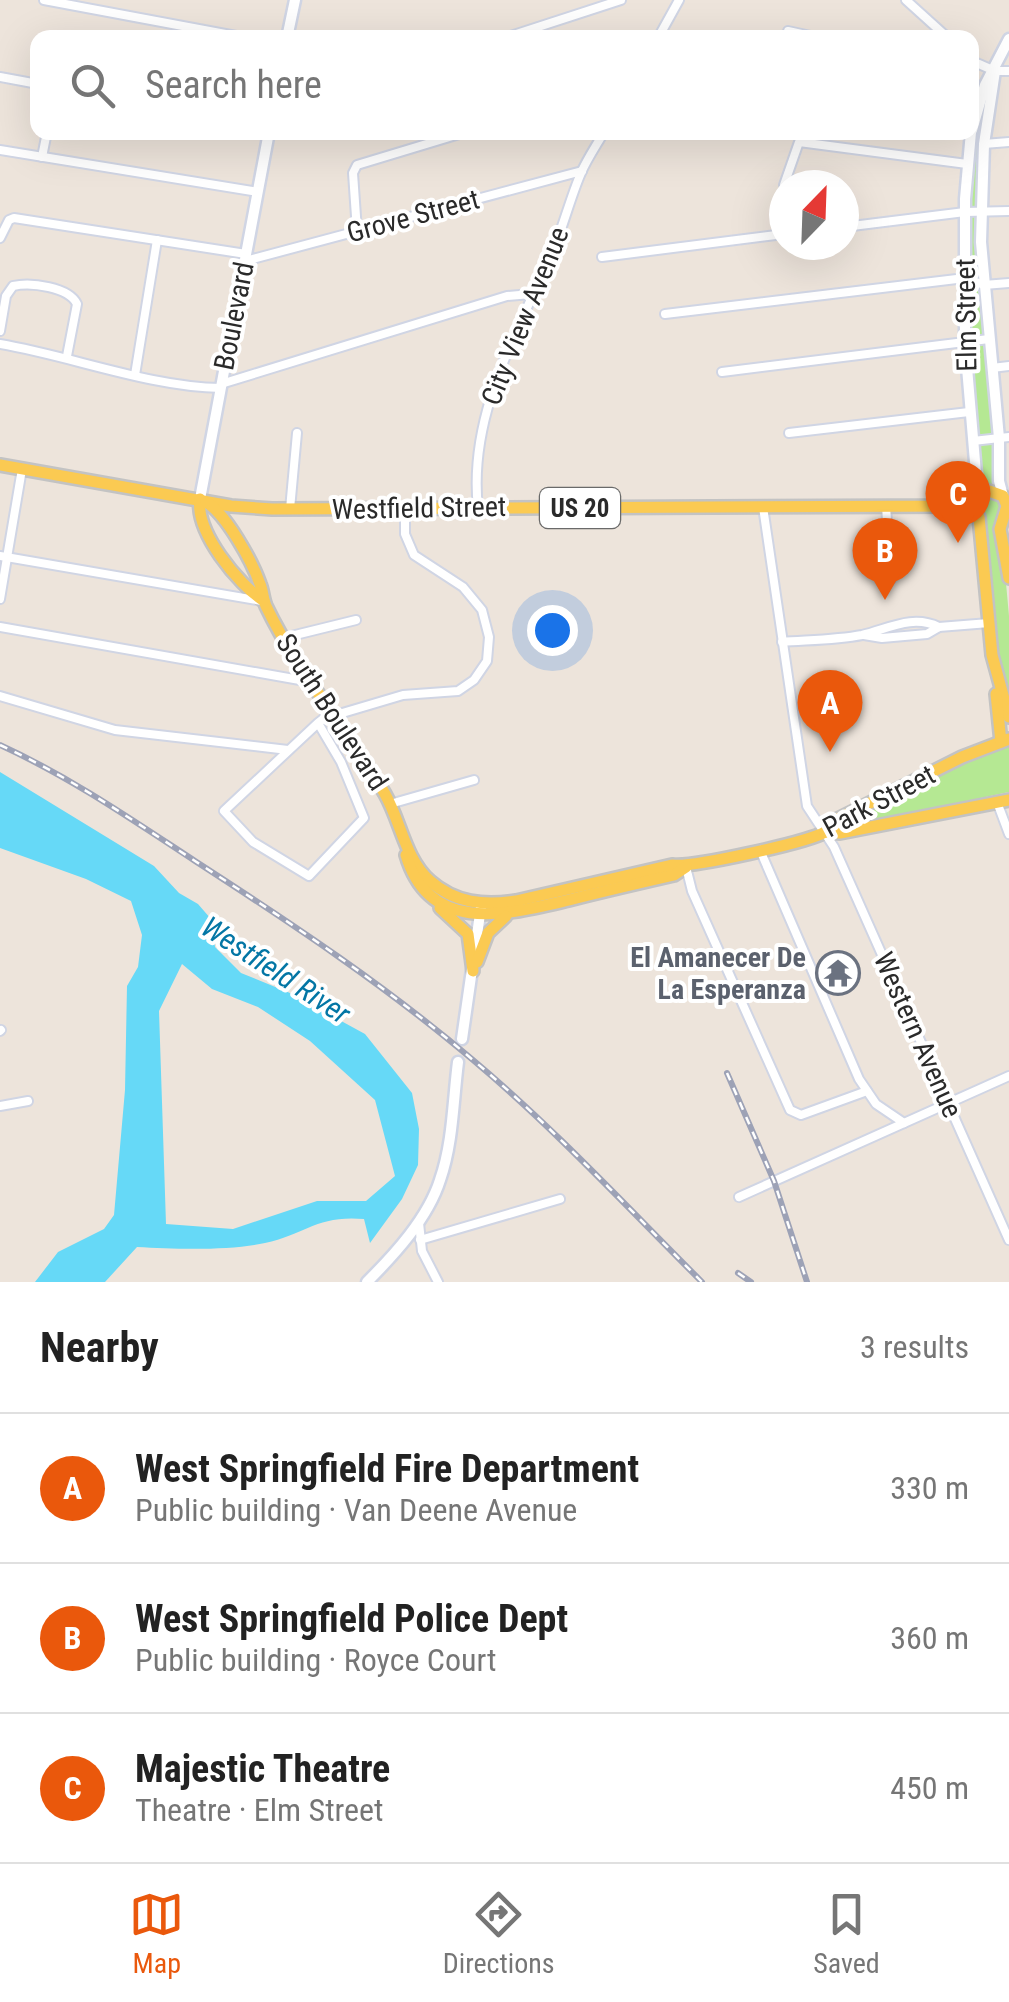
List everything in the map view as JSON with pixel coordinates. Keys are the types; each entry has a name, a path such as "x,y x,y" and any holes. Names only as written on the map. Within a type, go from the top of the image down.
{"main road":[{"path":"289,30 295,0"},
{"name":"Elm Street","path":"979,108 1009,39"},
{"name":"Elm Street","path":"979,116 984,144 984,285 1004,437 999,481 1003,496"},
{"name":"Boulevard","path":"200,500 268,140"},
{"name":"Elm Street","path":"970,140 965,212 968,412 980,489 978,507 992,655 1008,712"},
{"name":"Westfield Street","path":"0,465 252,508 978,507"},
{"name":"US 20","path":"978,507 989,491 1003,496"},
{"path":"1003,496 1007,505 1000,529 1008,572"},
{"name":"South Boulevard","path":"264,601 245,587 206,530 199,514 200,500 216,510 233,535 283,638 390,804 415,862 428,879 481,909"},
{"path":"978,507 990,522 1002,518"},
{"path":"233,535 239,515 252,508"},
{"path":"992,655 1005,740"},
{"name":"Park Street","path":"481,909 522,910 674,875 686,867 825,832 836,820 962,757 1005,740"},
{"path":"825,832 840,833 1003,801"},
{"name":"South Boulevard","path":"398,824 414,878"},
{"name":"Park Street","path":"481,909 672,865 686,867"},
{"path":"414,878 443,904 481,909 462,1039"},
{"path":"414,878 427,896 468,934 473,971"},
{"path":"473,971 488,933 506,916 522,910"},
{"path":"367,1282 420,1218 442,1176 458,1062"}],"street":[{"path":"44,0 205,30"},
{"path":"529,30 621,0"},
{"path":"662,30 679,0"},
{"path":"906,0 939,30"},
{"path":"979,64 994,72 1009,71"},
{"path":"0,77 30,83"},
{"path":"42,157 45,140"},
{"path":"357,231 353,174 357,165 440,140"},
{"name":"City View Avenue","path":"478,508 476,458 481,430 531,294 549,260 582,171 599,140"},
{"path":"789,170 799,142 967,164"},
{"path":"970,145 1009,142"},
{"path":"0,150 258,192"},
{"name":"Grove Street","path":"246,258 582,171"},
{"path":"859,224 1009,211"},
{"path":"0,237 14,218 246,258"},
{"path":"602,257 769,236"},
{"path":"136,375 157,240"},
{"path":"665,314 965,278 984,285 1009,283"},
{"path":"0,331 6,296 13,286 66,292 77,304 67,356"},
{"path":"0,344 67,356 136,375 221,386 507,296 531,294"},
{"path":"722,372 989,339"},
{"path":"992,368 1009,366"},
{"path":"789,433 968,412"},
{"path":"290,509 297,433"},
{"path":"973,442 1004,437"},
{"path":"0,598 22,468"},
{"path":"886,506 891,579"},
{"name":"Western Avenue","path":"763,507 806,801 825,832 1009,1240"},
{"path":"318,722 341,762 364,818 309,876 252,842 224,812 318,722 332,712 340,714 408,695 458,691 474,680 486,661 489,637 482,610 463,587 414,554 405,534 405,508"},
{"path":"4,557 264,601"},
{"path":"283,638 356,620"},
{"path":"782,642 926,634 939,627 989,622"},
{"path":"0,627 312,682"},
{"path":"0,696 115,730 288,750"},
{"path":"390,804 474,780"},
{"path":"1003,801 1009,834"},
{"path":"760,850 866,1090 880,1107 904,1124"},
{"path":"686,867 692,891 790,1110 801,1115 866,1090"},
{"path":"739,1198 1009,1076"},
{"path":"0,1106 28,1101"},
{"path":"420,1240 560,1199"},
{"path":"420,1218 424,1257 438,1282"}],"green space":[{"path":"979,140 974,232 1009,616 1009,704 997,646 970,355 969,204"},
{"path":"1009,744 1009,792 839,828 838,824 969,759"}],"water":[{"path":"0,772 154,866 211,919 215,947 241,973 290,993 365,1034 412,1093 419,1129 418,1165 402,1199 370,1243 364,1219 334,1220 250,1246 137,1247 105,1282 35,1282 58,1252 104,1229 114,1215 125,1090 127,986 138,967 142,935 131,901 86,879 0,848","holes":["182,964 212,989 258,1007 310,1041 375,1100 395,1176 366,1201 317,1201 233,1229 166,1224 159,1011"]}],"railway":[{"path":"0,745 124,814 406,1006 532,1113 702,1282"},
{"path":"727,1073 774,1181 807,1282"},
{"path":"738,1273 751,1282"}],"place":[{"name":"Majestic Theatre","path":"958,543"},
{"name":"West Springfield Police Dept","path":"885,600"},
{"name":"West Springfield Fire Department","path":"830,752"},
{"name":"El Amanecer De La Esperanza","path":"838,973"}],"water label":[{"name":"Westfield River","path":"276,970"}]}
